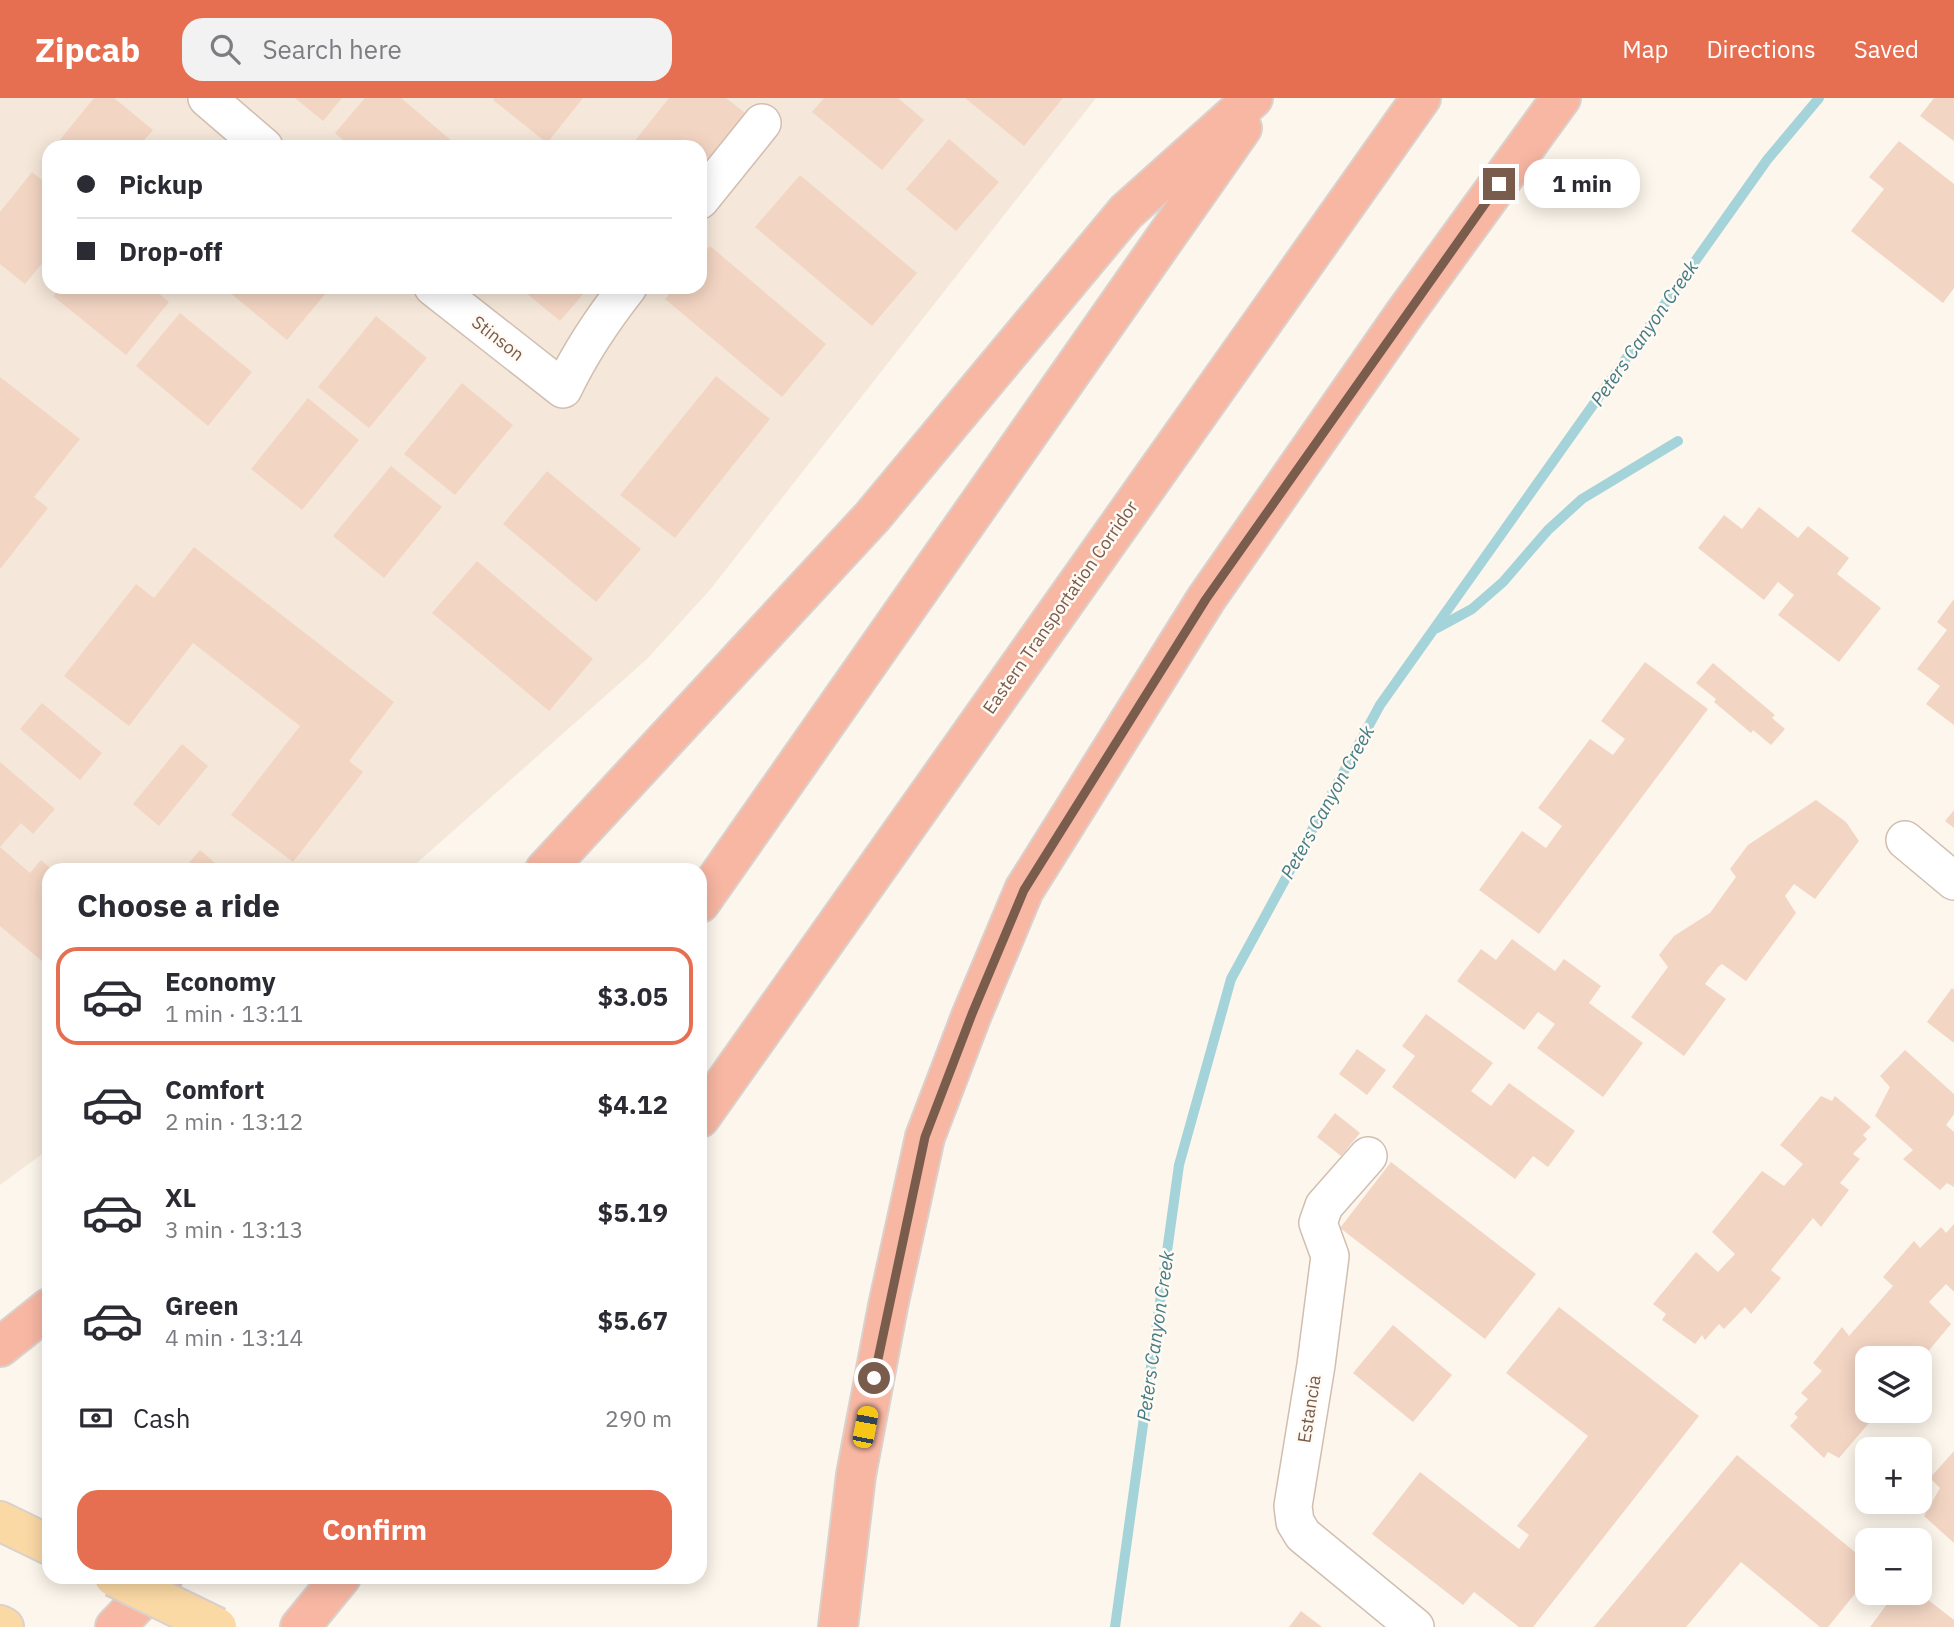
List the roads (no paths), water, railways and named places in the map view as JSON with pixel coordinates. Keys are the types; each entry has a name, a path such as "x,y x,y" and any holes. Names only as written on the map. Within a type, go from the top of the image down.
{"highway":[{"path":"551,863 872,517 1126,212 1253,98"},
{"path":"707,893 1264,98"},
{"name":"Eastern Transportation Corridor","path":"707,1108 1421,98"},
{"path":"838,1627 856,1475 888,1306 925,1137 972,1014 1024,890 1206,599 1405,313 1561,98"},
{"path":"0,1347 42,1314"},
{"path":"115,1627 156,1584"},
{"path":"300,1627 335,1584"}],"main road":[{"path":"0,1521 42,1542"},
{"path":"128,1584 217,1627"}],"street":[{"path":"207,98 256,140"},
{"path":"707,191 762,123"},
{"name":"Stinson","path":"442,294 563,389 579,355 623,294"},
{"path":"1905,840 1954,881"},
{"name":"Estancia","path":"1368,1156 1324,1206 1318,1223 1330,1256 1316,1365 1293,1506 1295,1522 1303,1535 1415,1627"}],"waterway":[{"name":"Peters Canyon Creek","path":"1115,1627 1179,1165 1231,979 1380,705 1767,160 1819,98"},
{"path":"1437,628 1472,609 1503,582 1548,530 1582,499 1678,441"}]}
